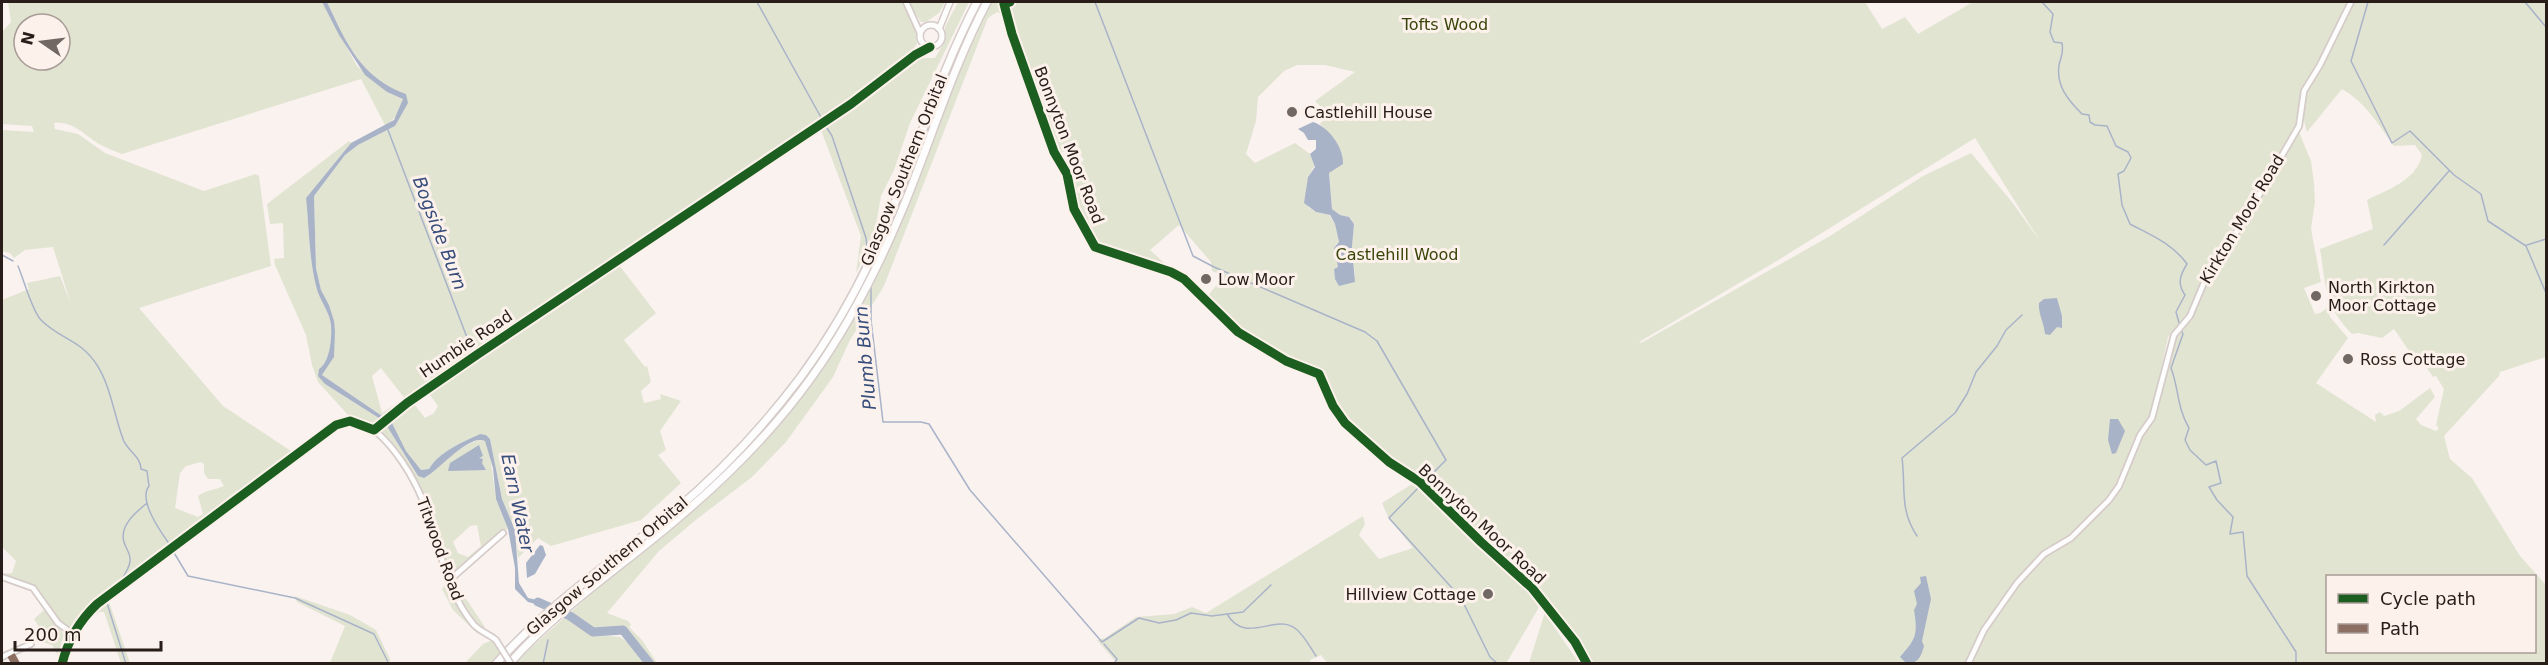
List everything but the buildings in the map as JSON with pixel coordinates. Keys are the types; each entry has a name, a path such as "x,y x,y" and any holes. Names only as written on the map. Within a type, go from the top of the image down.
{"highway":[{"name":"Glasgow Southern Orbital","path":"496,663 540,619 673,512 709,479 759,427 805,370 828,337 879,241 948,60 977,2"},
{"name":"Glasgow Southern Orbital","path":"510,663 549,623 579,597 715,486 770,430 811,378 839,336 872,276 900,215 951,77 987,2"}],"street":[{"path":"906,2 924,31 924,45 930,47 937,45 941,39 939,28 950,2"},
{"name":"Bonnyton Moor Road","path":"1010,2 1004,4 1012,34 1054,152 1066,174 1074,209 1095,246 1172,272 1184,279 1238,332 1286,361 1319,374 1333,406 1345,423 1394,466 1420,482 1532,588 1575,642 1587,663"},
{"name":"Kirkton Moor Road","path":"1968,663 1984,630 2017,583 2044,554 2071,538 2109,500 2119,486 2140,435 2152,418 2174,335 2190,316 2206,278 2247,216 2299,126 2304,91 2320,65 2350,2"},
{"path":"915,55 924,31 943,15"},
{"path":"924,31 939,28"},
{"name":"Humbie Road","path":"374,430 390,416 487,347 851,104 915,55 930,47"},
{"path":"62,663 73,634 83,619 104,599 336,425 350,421 374,430"},
{"name":"Titwood Road","path":"374,430 394,451 421,496 448,579 460,605 481,632 496,640 510,663"},
{"path":"448,579 503,533"},
{"path":"2,577 33,588 58,623 73,634"},
{"path":"2,657 31,644"},
{"path":"12,654 16,663"}],"green space":[{"path":"8,2 322,2 357,66 387,92 403,99 397,114 385,125 361,79 122,154 99,144 73,126 54,123 55,129 78,134 105,153 204,191 256,174 259,176 271,266 139,308 223,406 294,453 206,519 197,523 196,527 89,607 71,628 60,622 32,584 3,574 12,573 16,561 2,547 2,300 29,289 27,283 60,276 71,304 53,247 25,250 14,258 10,253 2,251 2,130 34,132 32,126 2,124 2,32 11,22","holes":["201,462 204,464 204,473 208,479 220,479 224,486 198,496 203,514 198,517 175,508 180,473 186,466"]},
{"path":"327,2 903,2 915,29 917,44 907,56 853,98 406,400 381,368 372,376 382,413 400,401 402,403 385,418 322,375 334,357 329,305 321,290 316,268 314,196 345,155 358,145 395,126 406,94 390,87 366,68 341,32"},
{"path":"908,2 945,2 939,13 926,22 921,22"},
{"path":"958,2 969,2 910,123 894,170 881,196 874,236 856,273 861,236 821,130 922,58 935,58 945,41 945,27"},
{"path":"983,2 951,72 880,252 832,342 775,419 732,466 692,503 568,603 566,601 722,470 821,351 899,200 934,105 960,43"},
{"path":"991,2 1002,2 998,4 1003,15 997,12 988,18 884,286 850,340 833,377 786,442 752,477 659,551 607,613 628,621 631,625 629,627 642,640 657,663 652,663 641,647 622,629 590,627 570,613 706,500 732,475 779,424 841,339 886,257 956,72"},
{"path":"1017,2 1865,2 1882,29 1905,17 1918,34 1973,2 2348,2 2333,36 2304,88 2297,111 2296,125 2199,285 2193,306 2168,337 2151,417 2113,493 2068,539 2045,552 2020,579 2023,581 2048,554 2064,546 2105,507 2119,490 2141,439 2157,413 2175,338 2198,305 2208,277 2299,132 2311,161 2315,202 2311,229 2321,282 2304,288 2315,314 2327,308 2330,317 2348,338 2316,383 2376,422 2375,415 2380,412 2384,416 2399,411 2430,388 2435,397 2416,419 2421,425 2436,431 2439,428 2436,425 2444,389 2436,376 2433,377 2421,359 2411,354 2394,329 2382,338 2352,334 2331,305 2325,285 2320,249 2373,229 2367,200 2408,178 2419,164 2422,155 2415,145 2394,146 2365,107 2342,89 2307,132 2302,114 2307,92 2353,2 2546,2 2546,357 2500,372 2499,376 2444,436 2450,459 2472,478 2520,556 2546,585 2546,663 1590,663 1578,644 1497,553 1480,540 1418,478 1396,465 1344,419 1318,371 1288,360 1235,327 1206,298 1224,276 1212,271 1211,262 1179,225 1150,250 1172,270 1095,245 1075,209 1068,170 1084,160 1074,146 1057,155 1014,37 1007,6","holes":["1297,65 1325,65 1355,72 1315,101 1328,115 1320,124 1338,145 1334,169 1329,173 1332,209 1340,215 1349,217 1354,224 1352,247 1355,276 1335,279 1334,269 1338,267 1334,248 1339,242 1335,224 1329,215 1316,212 1308,207 1308,177 1315,165 1310,154 1295,143 1255,163 1246,154 1256,121 1258,97 1284,71","1975,138 2040,241 2012,202 1971,153 1923,176 1830,236 1641,343 1639,342 1775,262"]},
{"path":"349,141 351,143 306,198 317,291 329,315 331,325 328,355 319,369 325,384 382,420 369,427 348,415 318,382 306,335 275,265 274,259 284,258 283,223 270,224 267,204"},
{"path":"619,265 656,313 624,340 645,367 647,366 651,382 641,391 644,403 661,399 660,394 681,401 660,431 666,450 658,455 681,483 641,520 551,546 538,538 518,558 515,530 502,499 490,439 480,434 445,452 429,469 421,470 406,451 390,419 423,395 414,404 425,418 434,413 438,406 428,392"},
{"path":"385,423 418,476 427,477 438,466 471,443 479,440 485,441 489,448 496,499 508,529 502,531 453,575 449,576 428,504 415,480 380,431","holes":["477,525 481,546 468,557 458,553 453,542 470,526"]},
{"path":"1412,484 1479,540 1511,572 1538,604 1538,609 1507,662 1327,663 1321,655 1310,660 1312,664 1117,663 1097,640 1105,638 1136,617 1174,614 1192,607 1206,613 1363,516 1365,524 1359,535 1379,559 1413,548 1388,517 1382,503"},
{"path":"454,581 485,627 478,634 453,610 442,589 446,583"},
{"path":"295,596 350,615 376,630 391,661 388,661 389,664 330,663 345,626 297,602"},
{"path":"108,599 130,663 121,663 104,612 92,617 78,638 76,635 88,617"},
{"path":"44,610 64,634 58,655 52,645 42,642 42,632 34,619"},
{"path":"1545,612 1546,615 1579,663 1529,663"},
{"path":"566,616 588,632 620,637 629,643 646,663 514,663"},
{"path":"493,640 502,654 493,663 464,664 483,644"}],"water":[{"path":"322,2 327,2 341,32 366,68 390,87 406,94 408,103 395,126 358,145 345,155 314,196 316,268 321,290 334,321 335,331 334,357 322,375 385,418 382,420 325,384 318,376 319,369 326,361 330,349 331,325 329,315 317,291 306,198 351,143 394,120 403,99 387,92 365,75 339,35"},
{"path":"1313,122 1330,133 1341,151 1343,164 1329,173 1332,209 1340,215 1349,217 1354,224 1352,247 1355,282 1339,286 1335,279 1334,269 1338,267 1334,248 1339,242 1335,224 1330,215 1316,212 1304,203 1308,177 1315,167 1310,154 1316,149 1316,140 1308,140 1298,129"},
{"path":"2057,298 2062,316 2062,328 2057,327 2050,335 2045,334 2039,303 2044,299"},
{"path":"390,419 406,451 421,470 429,469 445,452 480,434 490,439 502,499 515,530 519,583 528,598 551,603 547,607 528,602 515,589 515,568 508,529 496,499 493,468 485,441 478,440 470,443 424,478 418,476 385,423"},
{"path":"2110,419 2118,419 2125,431 2116,453 2112,454 2108,440"},
{"path":"479,445 483,456 479,458 483,459 482,463 486,470 448,471 450,463"},
{"path":"540,545 543,546 546,555 535,574 527,578 526,563"},
{"path":"1926,576 1931,599 1922,641 1924,646 1917,661 1906,663 1900,657 1915,636 1914,610 1917,604 1914,591 1921,583 1920,577"}],"waterway":[{"name":"Plumb Burn","path":"757,2 823,121"},
{"path":"1095,2 1193,256 1365,332 1377,341 1446,460 1424,482"},
{"path":"2042,2 2053,14 2050,32 2054,42 2062,43 2059,80 2064,92 2082,114 2089,115 2090,122 2107,126 2116,146 2128,152 2131,158 2124,171 2118,174 2122,205 2130,224 2168,245 2187,264 2180,280 2185,295 2176,312 2180,326"},
{"path":"2368,2 2351,61 2392,143 2410,131 2454,175 2481,194 2488,221 2526,246 2546,293"},
{"path":"2525,2 2546,27"},
{"name":"Plumb Burn","path":"825,125 832,136 866,238 868,256"},
{"name":"Bogside Burn","path":"388,130 471,348"},
{"path":"2384,245 2449,171"},
{"path":"2527,245 2546,239"},
{"path":"2,255 13,261"},
{"path":"18,266 31,303 41,320 91,356 102,374 125,443 139,461 141,469 147,471 148,507 170,545"},
{"name":"Plumb Burn","path":"871,285 871,320 883,422 929,424 970,490 1102,642 1139,618 1159,623 1176,620 1191,613 1212,616 1243,612 1271,585"},
{"path":"1917,536 1905,507 1902,458 1955,413 1967,394 1976,372 1997,346 2006,330 2022,315"},
{"path":"2181,330 2183,334 2171,368 2182,413 2189,428 2185,440 2190,450 2206,465 2216,461 2221,483 2209,487 2217,500 2233,517 2230,534 2243,532 2247,576 2296,652 2296,664"},
{"path":"1421,485 1389,518 1461,598 1490,657 1498,664"},
{"path":"120,582 130,561 124,542 124,530 130,520 147,503"},
{"path":"173,551 188,576 295,598 374,634 389,664"},
{"path":"109,600 107,603 126,664"},
{"name":"Earn Water","path":"538,602 570,616 593,632 623,630 650,664"},
{"name":"Plumb Burn","path":"1227,614 1235,623 1243,627 1288,625 1302,634 1316,656"},
{"path":"543,664 548,640"},
{"path":"1104,644 1117,659 1114,664"}],"marked path":[{"path":"11,655 16,664"}],"cycle path":[{"path":"1010,2 1004,4 1012,34 1054,152 1067,174 1074,209 1095,247 1171,272 1184,279 1238,332 1286,361 1319,374 1333,406 1345,423 1389,462 1420,482 1532,588 1575,642 1587,664"},
{"path":"62,664 75,631 97,604 336,425 350,421 374,430 407,403 478,354 851,104 915,55 930,47"}],"place":[{"name":"Castlehill House","path":"1292,112"},
{"name":"Low Moor","path":"1206,279"},
{"name":"North Kirkton Moor Cottage","path":"2316,296"},
{"name":"Ross Cottage","path":"2348,359"},
{"name":"Hillview Cottage","path":"1488,594"}],"park label":[{"name":"Tofts Wood","path":"1445,24"},
{"name":"Castlehill Wood","path":"1397,254"}]}
